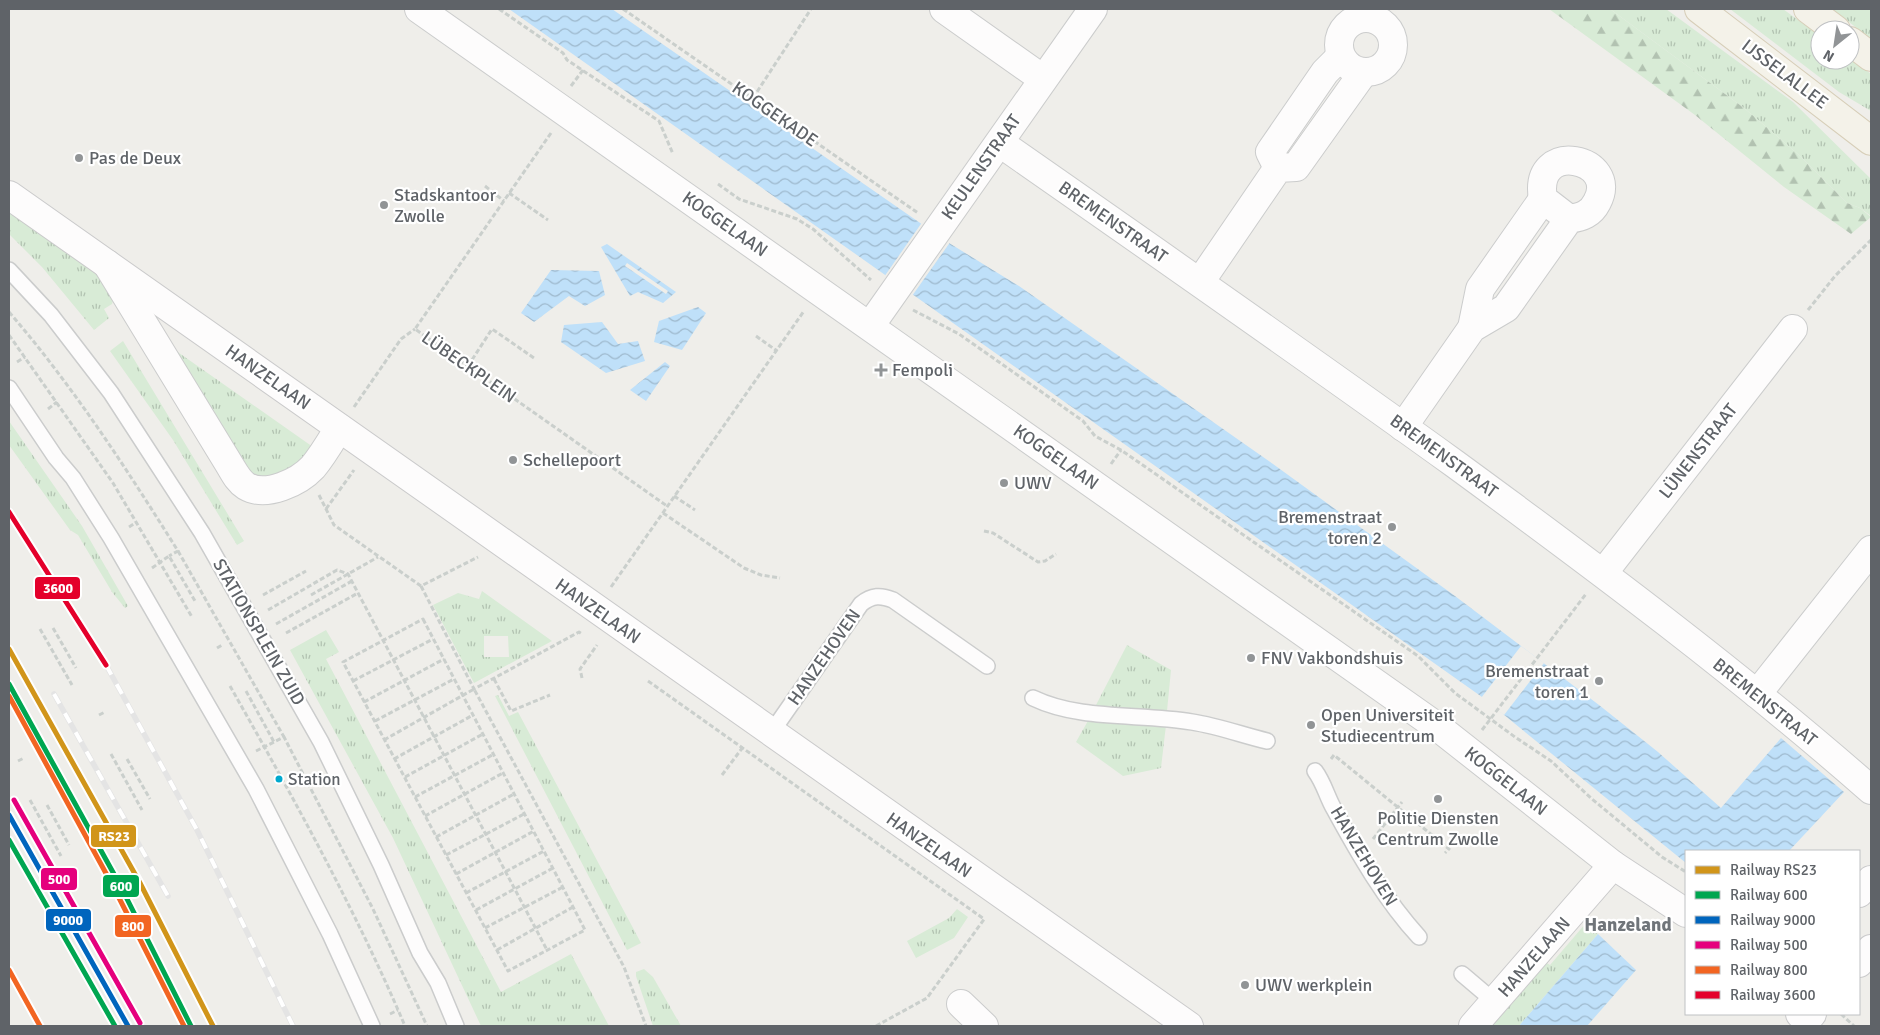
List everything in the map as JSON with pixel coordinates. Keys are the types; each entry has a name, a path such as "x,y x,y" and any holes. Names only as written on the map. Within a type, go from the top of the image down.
{"main road":[{"name":"IJSSELALLEE","path":"1699,9 1871,141"},
{"path":"1808,9 1823,20"},
{"path":"1860,49 1871,57"}],"street":[{"name":"KOGGELAAN","path":"420,9 1438,728 1613,865 1685,912"},
{"path":"944,9 1043,79"},
{"name":"KEULENSTRAAT","path":"870,326 895,292 928,222 1000,143 1093,9"},
{"path":"1278,168 1296,167 1363,73 1380,69 1391,55 1393,49 1391,33 1380,21 1365,17 1349,23 1342,31 1338,40 1340,57 1363,73"},
{"path":"1278,168 1270,152 1325,72 1340,57"},
{"name":"BREMENSTRAAT","path":"1000,143 1200,282 1604,572 1757,694 1871,790"},
{"path":"1404,427 1472,328 1480,289 1543,199 1542,181 1553,165 1571,160 1589,166 1599,181 1599,199 1587,214 1569,219 1506,308 1472,328"},
{"path":"1200,282 1278,168"},
{"name":"HANZELAAN","path":"9,195 1001,895 1177,1023"},
{"path":"1543,199 1569,219"},
{"path":"107,264 229,464 244,485 259,490 274,489 304,474 314,465 339,428"},
{"name":"LÜNENSTRAAT","path":"1604,572 1793,329"},
{"path":"1757,694 1871,550"},
{"name":"HANZELAAN","path":"1473,1026 1613,865"},
{"path":"1860,892 1871,880"},
{"path":"1860,962 1871,949"},
{"path":"960,1004 984,1026"}],"lane":[{"name":"STATIONSPLEIN ZUID","path":"9,270 51,315 111,393 202,533 321,742 381,865 420,953 438,983 456,1026"},
{"path":"9,388 56,458 73,478 111,538 256,790 330,934 372,1026"},
{"name":"HANZEHOVEN","path":"771,733 861,604 868,598 884,596 893,600 987,666"},
{"path":"1033,698 1050,706 1070,711 1193,722 1267,742"},
{"name":"HANZEHOVEN","path":"1317,773 1332,806 1361,854 1395,908 1419,937"},
{"path":"1462,974 1495,1002"}],"path":[{"path":"499,9 583,70 659,120 673,153 680,158"},
{"name":"KOGGEKADE","path":"623,9 928,222"},
{"path":"753,98 811,9"},
{"path":"576,79 583,70"},
{"name":"LÜBECKPLEIN","path":"557,107 552,114 554,130 415,329 668,506"},
{"name":"KOGGELAAN","path":"715,182 739,199 797,219 813,229 862,275 895,292 914,310 959,334 1083,421 1095,436 1121,450 1418,656 1455,693 1514,737 1551,760 1592,799 1648,846 1685,871"},
{"path":"485,186 504,201"},
{"path":"509,194 548,220"},
{"path":"1793,329 1835,276 1871,240"},
{"path":"611,587 819,291"},
{"path":"18,308 10,313 70,390 127,470 178,551 284,737 373,909 427,1026"},
{"path":"339,428 401,340 415,329"},
{"path":"468,366 492,329 534,358"},
{"path":"9,334 98,462 137,522 192,617"},
{"path":"756,336 777,351"},
{"path":"17,362 25,358"},
{"path":"70,390 78,384"},
{"path":"45,411 57,402"},
{"path":"90,466 98,462"},
{"path":"127,470 134,465"},
{"path":"318,492 334,525 421,586 474,689 624,967 646,1026"},
{"path":"674,496 695,510"},
{"path":"663,513 744,568 760,575 780,578"},
{"path":"160,522 164,520"},
{"path":"129,527 137,522"},
{"path":"984,531 994,533 1038,562 1045,561 1056,554"},
{"path":"169,556 178,551"},
{"path":"421,586 482,554"},
{"path":"311,595 378,557"},
{"path":"172,561 195,602"},
{"path":"265,612 338,570 348,574 547,950"},
{"path":"263,595 306,571"},
{"path":"1497,711 1604,572"},
{"path":"273,626 352,581"},
{"path":"286,634 358,593"},
{"path":"423,619 585,930 508,971 343,662 383,641 423,619"},
{"path":"54,628 76,668"},
{"path":"40,629 72,685"},
{"path":"384,740 579,632 585,636"},
{"path":"353,681 433,639"},
{"path":"591,640 606,650"},
{"path":"582,678 580,669 597,644"},
{"path":"217,648 222,645"},
{"path":"364,702 444,659"},
{"path":"375,722 454,679"},
{"path":"494,679 510,711 550,695"},
{"path":"646,679 984,919"},
{"path":"230,686 316,840 358,923 405,1026"},
{"path":"246,691 274,742"},
{"path":"99,715 105,712"},
{"path":"394,758 473,715"},
{"path":"404,777 483,734"},
{"path":"265,747 284,737"},
{"path":"722,775 742,747"},
{"path":"111,754 142,810"},
{"path":"415,797 494,754"},
{"path":"1317,773 1334,755 1449,849 1445,854"},
{"path":"18,761 24,758"},
{"path":"127,759 150,799"},
{"path":"272,775 278,771"},
{"path":"425,816 504,773"},
{"path":"436,837 514,794"},
{"path":"30,800 62,856"},
{"path":"1361,854 1402,802"},
{"path":"47,805 69,845"},
{"path":"446,855 524,814"},
{"path":"456,874 534,831"},
{"path":"307,844 316,840"},
{"path":"466,893 544,851"},
{"path":"476,910 553,868"},
{"path":"486,928 563,887"},
{"path":"876,1026 927,998 1001,895"},
{"path":"497,950 573,907"},
{"path":"350,927 358,923"},
{"path":"390,1014 398,1010"},
{"path":"1842,1015 1854,1026"}],"green space":[{"path":"1549,9 1610,9 1744,108 1799,155 1847,203 1860,208 1871,217 1851,234 1784,187 1695,115"},
{"path":"1610,9 1666,9 1793,102 1871,179 1871,216 1860,208 1847,203 1799,155 1744,108"},
{"path":"1730,9 1783,9 1810,29 1810,70"},
{"path":"1832,9 1871,9 1871,39 1860,31 1860,20 1846,20"},
{"path":"1860,66 1871,74 1871,111 1839,92 1810,70 1860,70"},
{"path":"9,209 99,272 116,290 112,304 104,309 109,318 94,330 42,267 9,234"},
{"path":"123,341 244,541 237,545 173,440 110,351"},
{"path":"162,341 313,447 307,458 274,479 254,480"},
{"path":"9,421 82,526 128,606 125,608 112,592 78,535 70,530 9,445"},
{"path":"482,591 552,641 474,683 433,605 458,593 479,599","holes":["484,636 508,636 509,657 484,657"]},
{"path":"326,630 339,652 326,659 501,992 571,954 609,1026 481,1026 393,838 290,650"},
{"path":"1127,645 1171,670 1167,711 1095,707"},
{"path":"498,695 509,716 518,712 641,943 627,950 495,696"},
{"path":"1089,719 1166,725 1161,768 1123,776 1076,742"},
{"path":"957,909 968,917 954,938 916,958 907,941 949,918"},
{"path":"1586,923 1598,934 1519,1026 1489,1026 1545,962 1550,965"},
{"path":"644,969 653,977 681,1026 653,1026 636,976 636,972"}],"water":[{"path":"509,9 612,9 949,243 1019,286 1273,464 1455,596 1599,705 1658,752 1721,808 1781,738 1844,792 1790,850 1685,850 1685,862 1482,697"},
{"path":"607,244 676,292 663,303 638,292 630,296 601,247","holes":["627,263 668,291 666,294 625,266"]},
{"path":"551,270 599,271 605,295 585,306 569,296 534,322 521,313"},
{"path":"698,307 706,313 682,350 654,342 659,321"},
{"path":"602,322 618,344 638,341 645,361 606,373 561,342 564,325"},
{"path":"665,362 670,366 646,401 630,390"},
{"path":"1598,934 1636,970 1587,1026 1519,1026"}],"pier":[{"path":"923,221 951,241 912,296 884,277"},
{"path":"1521,646 1544,663 1504,715 1481,698"}],"railway":[{"path":"106,665 197,830 293,1026"},
{"path":"54,694 168,896"}],"rail line":[{"name":"3600","path":"9,512 106,665"},
{"name":"RS23","path":"9,649 140,883 213,1026"},
{"name":"600","path":"9,684 120,885 191,1026"},
{"name":"800","path":"9,696 114,888 184,1026"},
{"name":"500","path":"14,800 140,1023"},
{"name":"9000","path":"9,815 128,1026"},
{"name":"600","path":"9,840 115,1026"},
{"name":"800","path":"9,970 40,1026"}],"place":[{"name":"Pas de Deux","path":"79,158"},
{"name":"Stadskantoor Zwolle","path":"384,205"},
{"name":"Fempoli","path":"881,370"},
{"name":"Schellepoort","path":"513,460"},
{"name":"UWV","path":"1004,483"},
{"name":"Bremenstraat toren 2","path":"1392,527"},
{"name":"FNV Vakbondshuis","path":"1251,658"},
{"name":"Bremenstraat toren 1","path":"1599,681"},
{"name":"Open Universiteit Studiecentrum","path":"1311,725"},
{"name":"Station","path":"279,779"},
{"name":"Politie Diensten Centrum Zwolle","path":"1438,799"},
{"name":"UWV werkplein","path":"1245,985"}],"district":[{"name":"Hanzeland","path":"1628,925"}]}
